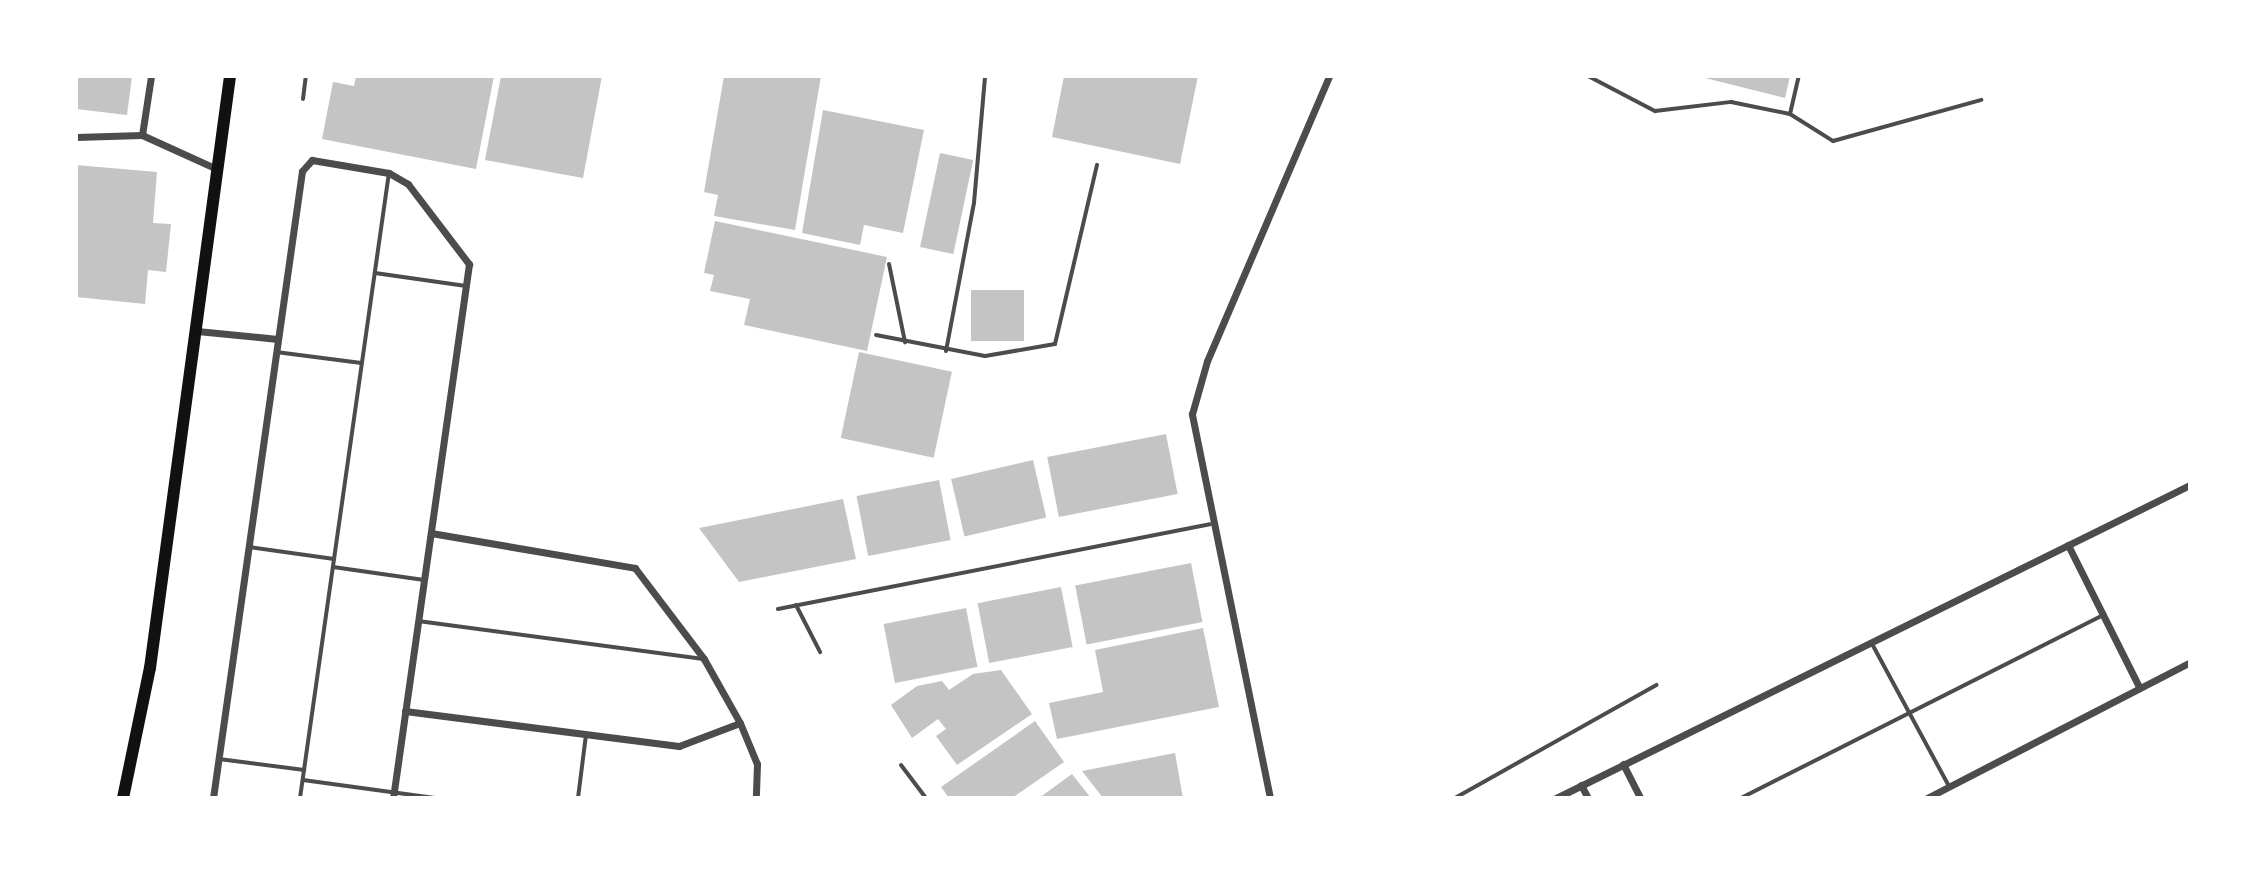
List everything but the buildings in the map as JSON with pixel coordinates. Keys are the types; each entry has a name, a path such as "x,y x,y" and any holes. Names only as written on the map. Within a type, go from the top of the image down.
{"main road":[{"path":"123,798 150,668 230,76"}],"street":[{"path":"142,135 151,76"},
{"path":"1270,798 1210,524 1192,414 1197,390 1329,76"},
{"path":"76,137 142,135 217,169"},
{"path":"213,798 301,179 312,160 389,173 408,184 469,264 393,795"},
{"path":"197,331 278,339"},
{"path":"1556,798 2190,485"},
{"path":"431,533 630,566 704,659 740,723 757,764 756,798"},
{"path":"2068,545 2138,685"},
{"path":"1927,798 2138,685 2190,662"},
{"path":"405,711 679,746 740,723"},
{"path":"1623,764 1640,798"},
{"path":"1581,785 1588,798"}],"lane":[{"path":"303,99 306,76"},
{"path":"946,351 974,203 985,76"},
{"path":"1588,76 1663,113 1711,102 1790,114 1822,138 1847,141 1981,100"},
{"path":"1790,114 1799,76"},
{"path":"876,335 946,351 985,356 1055,344 1097,165"},
{"path":"300,798 389,173"},
{"path":"889,264 905,342"},
{"path":"375,273 466,286"},
{"path":"276,352 362,364"},
{"path":"778,609 1210,524"},
{"path":"249,547 334,559"},
{"path":"333,567 424,580"},
{"path":"796,605 820,652"},
{"path":"1741,798 2104,615"},
{"path":"418,621 704,659"},
{"path":"1871,642 1949,786"},
{"path":"1455,798 1656,685"},
{"path":"578,798 586,733"},
{"path":"219,759 304,771"},
{"path":"901,765 926,798"},
{"path":"303,780 393,795 435,798"}]}
